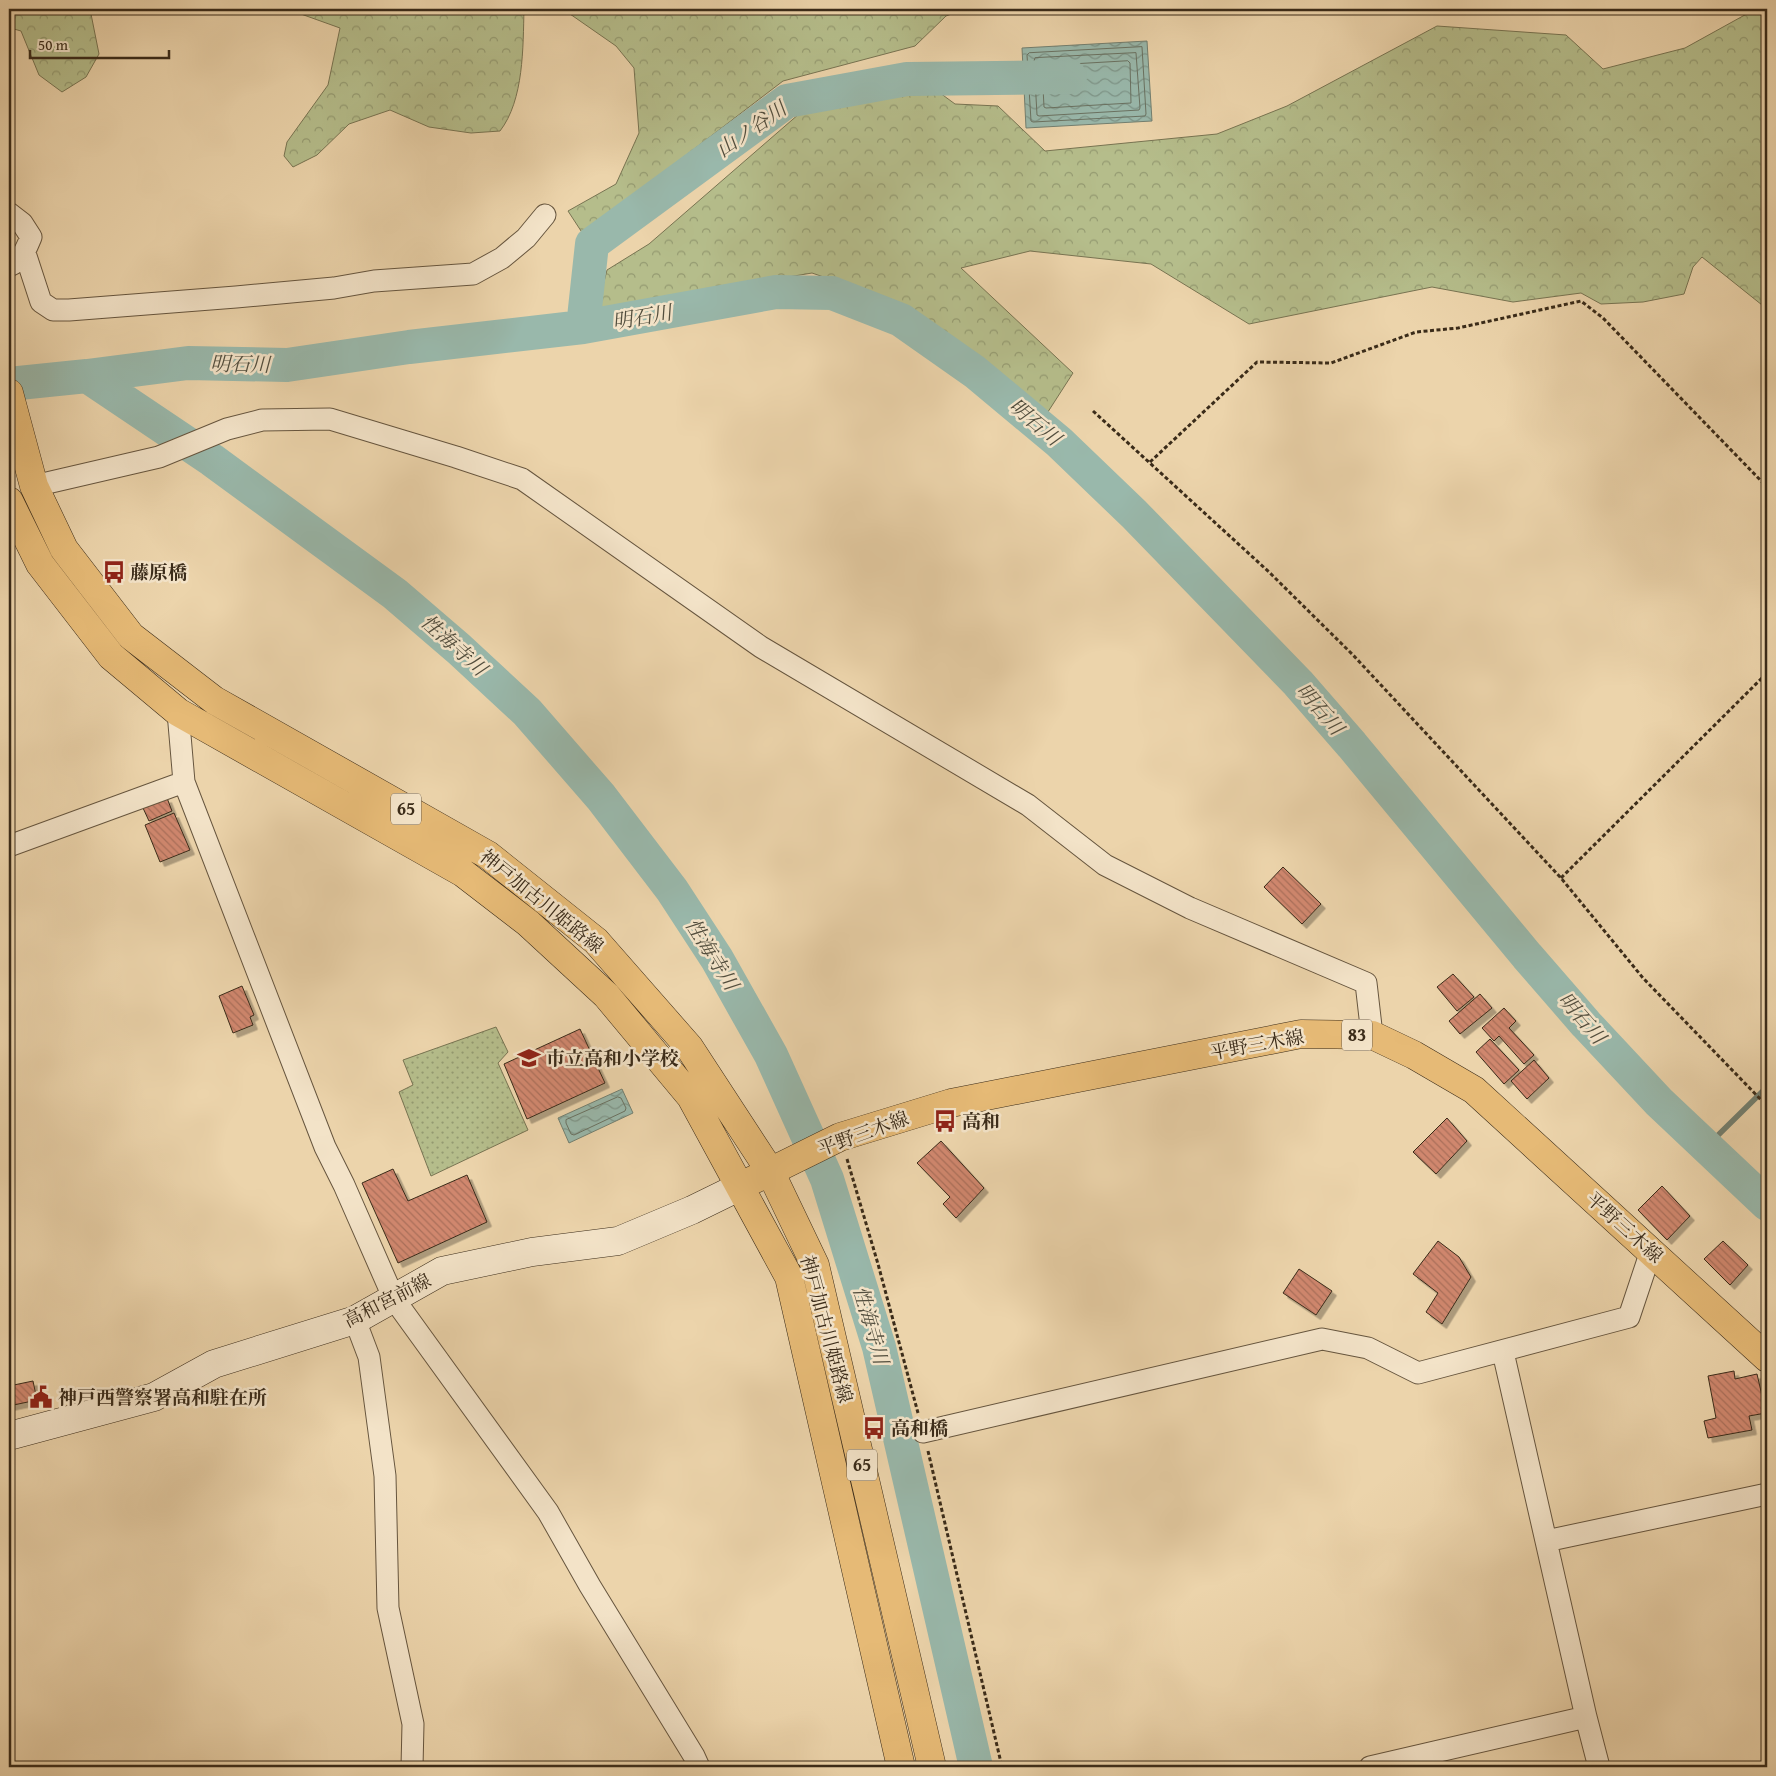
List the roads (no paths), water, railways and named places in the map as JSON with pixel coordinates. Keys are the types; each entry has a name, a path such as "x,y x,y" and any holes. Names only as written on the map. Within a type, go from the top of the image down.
{"main road":[{"name":"神戸加古川姫路線","path":"9,393 31,478 64,550 131,636 214,700 488,855 596,941 689,1047 770,1171 815,1265 932,1767"},
{"name":"神戸加古川姫路線","path":"9,501 40,564 111,656 178,712 463,873 528,923 606,994 691,1097 788,1277 901,1767"},
{"name":"平野三木線","path":"740,1186 840,1137 951,1103 1301,1034 1372,1035 1414,1055 1474,1090 1767,1358"}],"street":[{"path":"9,213 22,223 30,237 17,259 41,302 53,310 246,296 334,288 374,281 473,274 502,258 526,238 545,215"},
{"path":"31,478 159,456 226,429 262,420 330,419 522,479 761,647 1028,805 1104,864 1190,908 1366,983 1372,1035"},
{"path":"178,712 184,782 325,1147 344,1185 394,1299 548,1512 590,1586 699,1767"},
{"path":"9,846 184,782"},
{"name":"高和宮前線","path":"9,1436 154,1397 214,1364 356,1320 442,1271 532,1252 618,1241 692,1210 740,1186"},
{"path":"924,1432 1322,1339 1368,1348 1418,1373 1503,1352 1629,1317 1651,1251"},
{"path":"356,1320 369,1357 385,1476 388,1608 413,1724 412,1767"},
{"path":"1503,1352 1599,1767"},
{"path":"1546,1541 1767,1494"},
{"path":"1370,1767 1586,1717"}],"water":[{"path":"1147,41 1152,121 1026,128 1022,48"},
{"path":"622,1089 633,1113 569,1143 558,1118"}],"waterway":[{"name":"山ノ谷川","path":"583,327 592,244 787,101 907,79 1070,77"},
{"name":"明石川","path":"9,384 188,363 287,365 409,347 583,327 776,292 832,293 901,320 975,372 1059,442 1134,514 1298,683 1586,1024 1659,1102 1767,1204"},
{"name":"性海寺川","path":"87,376 212,460 395,594 459,649 527,712 601,797 672,890 717,959 771,1055 827,1179 879,1347 976,1767"},
{"path":"1706,1147 1767,1087"}],"place":[{"name":"藤原橋","path":"114,572"},
{"name":"市立高和小学校","path":"529,1058"},
{"name":"高和","path":"945,1121"},
{"name":"神戸西警察署高和駐在所","path":"41,1397"},
{"name":"高和橋","path":"874,1428"}]}
